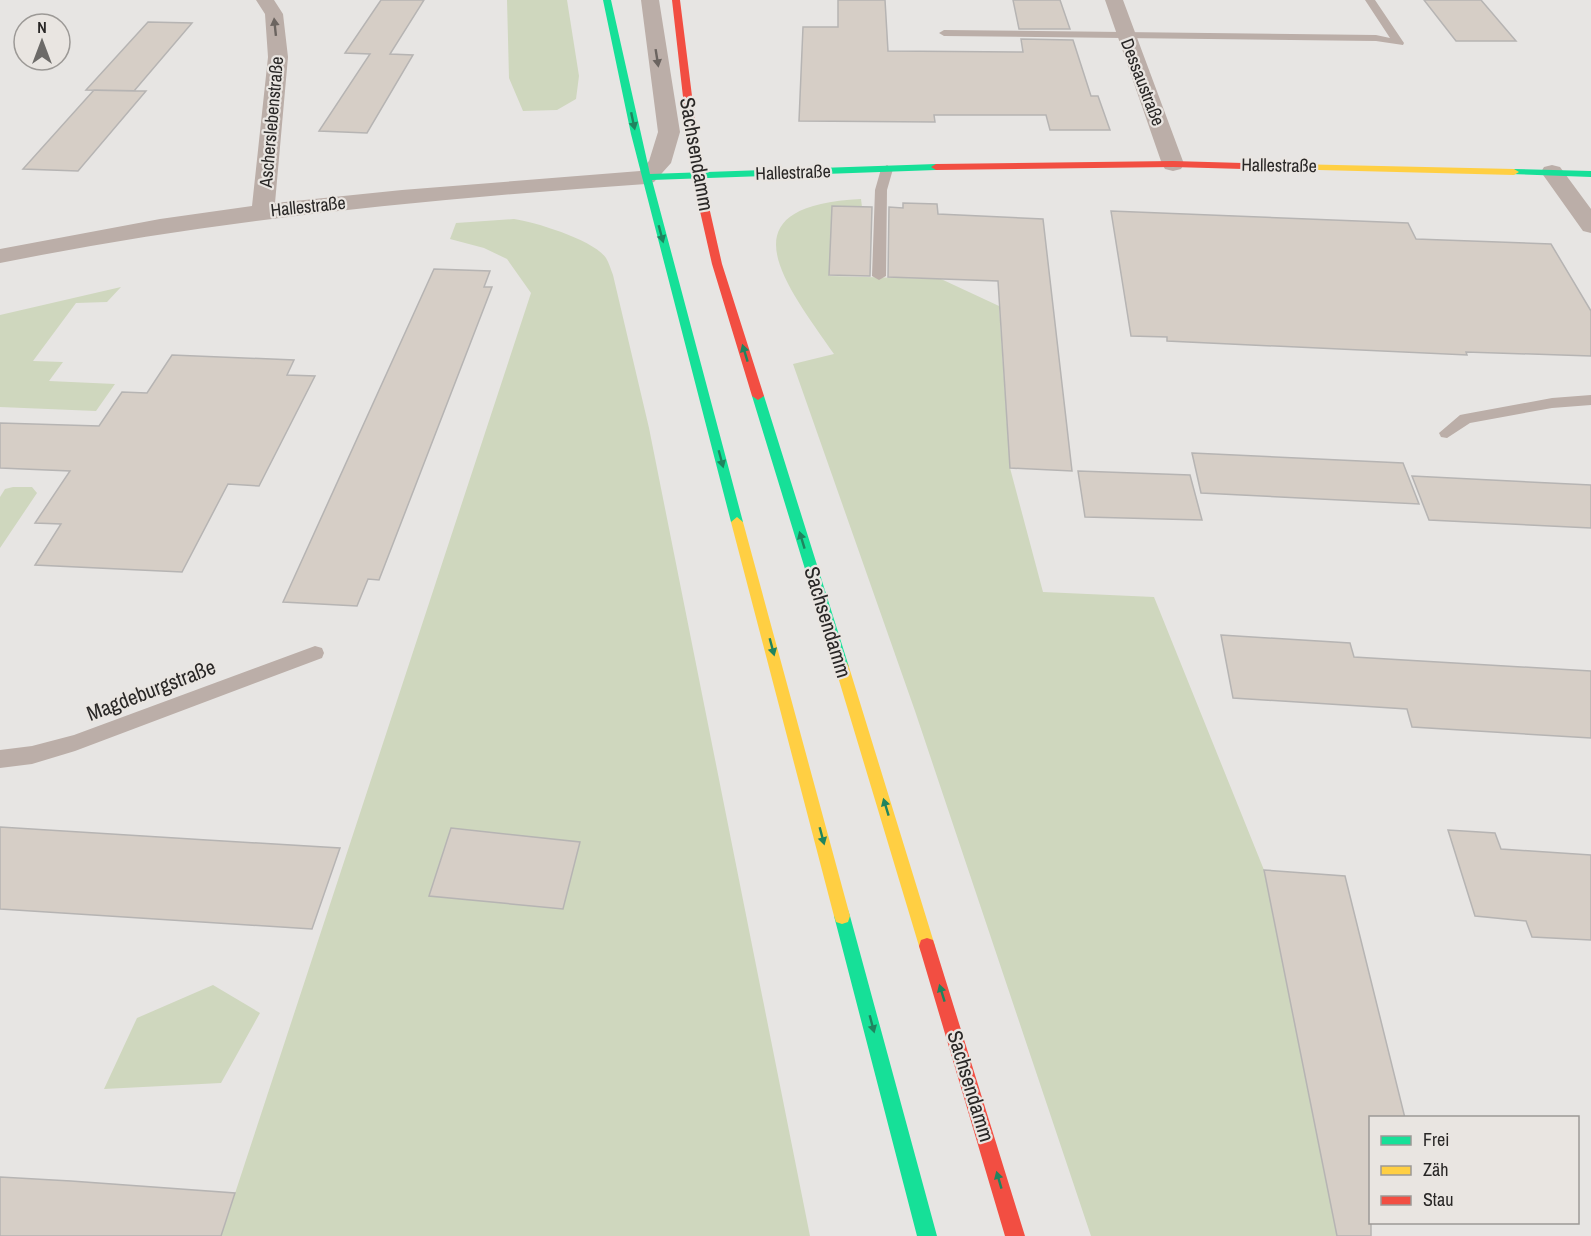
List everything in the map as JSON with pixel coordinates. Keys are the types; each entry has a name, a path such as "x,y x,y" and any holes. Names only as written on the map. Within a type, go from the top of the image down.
{"street":[{"name":"Ascherslebenstraße","path":"263,210 278,57 274,14 266,0"},
{"path":"607,0 646,177 927,1236"},
{"name":"Sachsendamm","path":"646,177 660,163 669,132 650,0"},
{"name":"Sachsendamm","path":"676,0 698,176 717,264 868,750 1015,1236"},
{"name":"Dessaustraße","path":"1114,0 1173,164"},
{"name":"Hallestraße","path":"0,256 69,241 263,210 420,194 646,177 887,169 1173,164 1591,174"},
{"path":"1552,172 1591,226"}],"lane":[{"path":"944,33 1376,38 1399,43 1370,0"},
{"path":"879,276 881,190 887,169"},
{"path":"1447,433 1466,419 1552,403 1591,400"},
{"name":"Magdeburgstraße","path":"0,759 32,755 75,743 315,652"}],"green space":[{"path":"507,0 567,0 579,76 576,99 557,110 523,111 509,78"},
{"path":"861,199 862,207 832,207 829,276 941,279 999,306 1010,468 1043,592 1154,597 1264,870 1337,1236 1091,1236 915,711 793,364 834,354 784,275 777,252 778,232 791,216 818,205"},
{"path":"514,219 549,228 590,245 606,258 613,275 649,428 810,1236 221,1236 531,293 507,259 484,248 450,239 456,223"},
{"path":"121,287 107,302 76,303 33,361 63,362 49,381 115,384 96,411 0,407 0,315"},
{"path":"32,487 37,493 0,548 0,497 5,489"},
{"path":"213,985 260,1013 221,1083 104,1089 137,1018"}],"building":[{"path":"381,0 424,0 390,54 413,55 367,133 319,131 370,54 345,53"},
{"path":"838,0 885,0 888,51 1023,52 1021,39 1073,40 1091,96 1098,96 1110,130 1050,130 1046,115 934,115 935,122 799,121 803,27 838,27"},
{"path":"1013,0 1060,0 1070,29 1019,29"},
{"path":"1424,0 1481,0 1516,41 1456,41"},
{"path":"148,22 192,23 134,91 86,90"},
{"path":"94,90 146,91 78,171 23,169"},
{"path":"903,203 937,204 938,214 1043,219 1072,471 1010,468 998,281 888,277 889,207 903,208"},
{"path":"832,206 872,207 870,276 829,275"},
{"path":"1111,211 1408,223 1416,239 1551,244 1591,311 1591,356 1466,352 1467,355 1167,341 1167,337 1131,336"},
{"path":"434,269 490,271 484,287 492,287 379,580 368,579 357,606 283,602"},
{"path":"172,355 294,360 287,375 315,376 259,486 228,484 182,572 35,565 61,524 35,523 70,471 0,468 0,423 99,426 122,392 147,393"},
{"path":"1192,453 1403,463 1419,504 1201,493"},
{"path":"1078,471 1190,475 1202,520 1085,517"},
{"path":"1412,476 1591,485 1591,528 1429,520"},
{"path":"1221,635 1350,643 1354,657 1591,671 1591,738 1412,727 1407,709 1233,698"},
{"path":"0,827 340,848 312,929 0,909"},
{"path":"451,828 580,842 563,909 429,896"},
{"path":"1448,830 1495,833 1501,849 1591,855 1591,940 1532,937 1526,921 1475,916"},
{"path":"1264,870 1345,876 1405,1116 1369,1116 1371,1236 1337,1236"},
{"path":"0,1177 235,1193 221,1236 0,1236"}],"traffic: fast":[{"path":"607,0 635,134 737,522"},
{"path":"646,177 936,167"},
{"path":"1514,172 1591,174"},
{"path":"758,396 842,667"},
{"path":"842,916 927,1236"}],"traffic: slow":[{"path":"1243,166 1514,172"},
{"path":"737,522 842,916"},
{"path":"842,667 927,946"}],"traffic: jam":[{"path":"676,0 697,176 717,264 758,396"},
{"path":"936,167 1173,164 1243,166"},
{"path":"927,946 1015,1236"}]}
